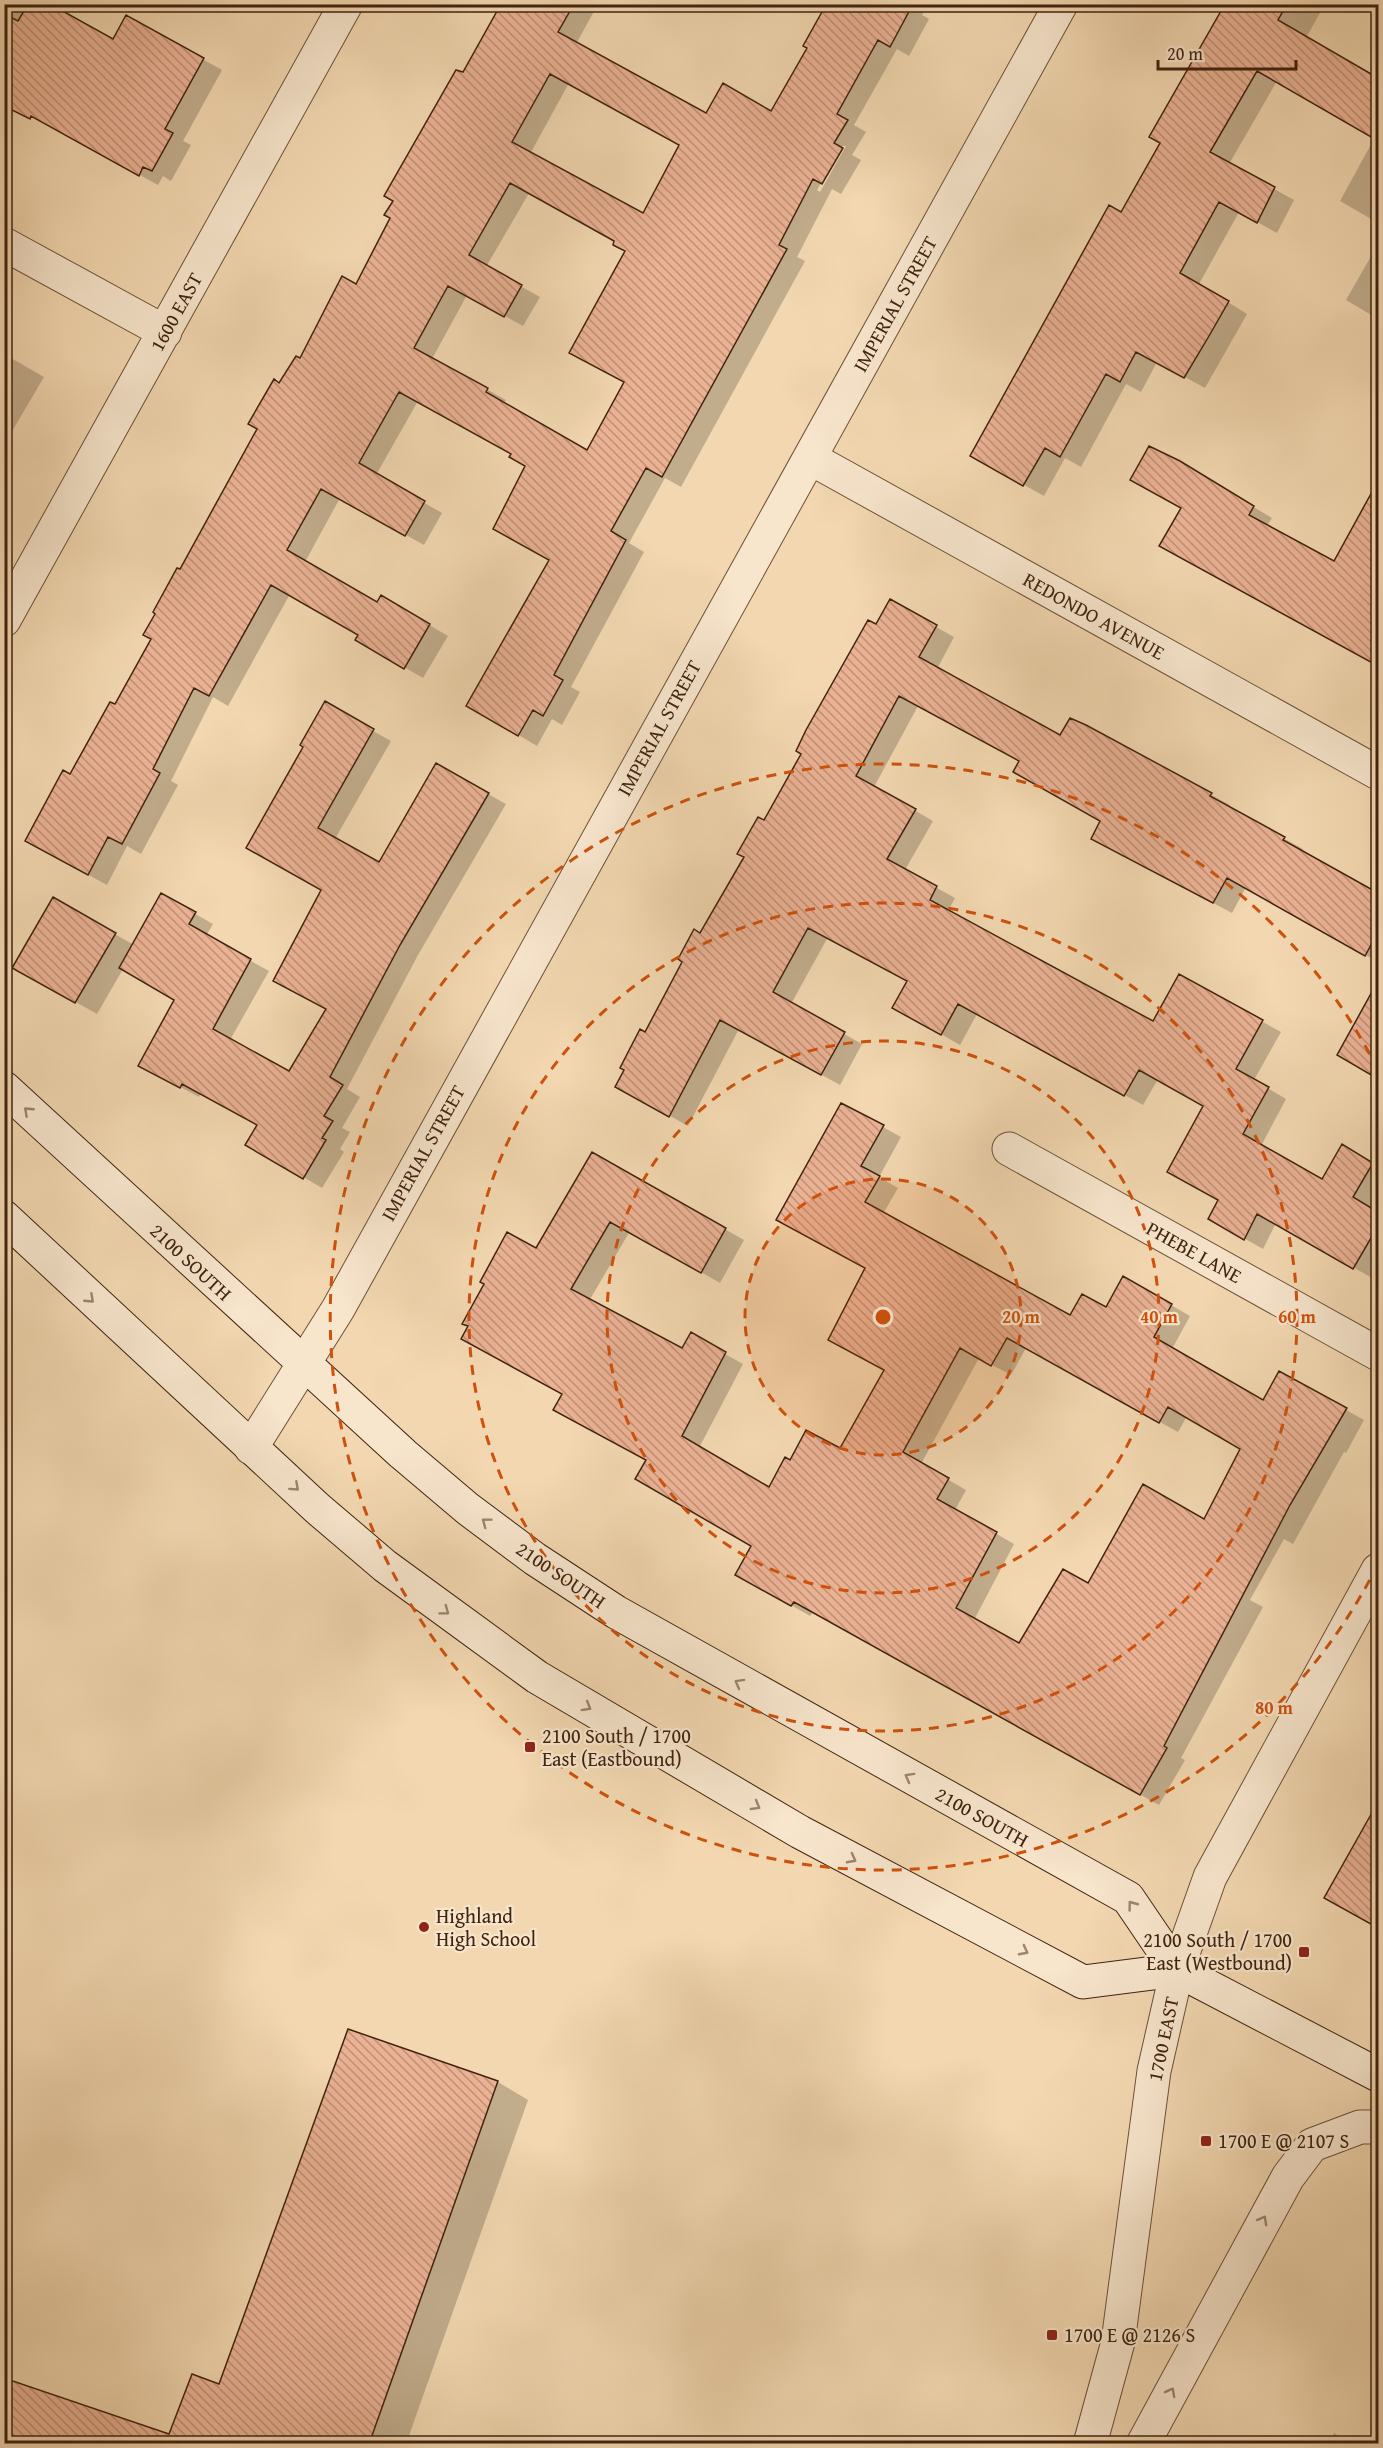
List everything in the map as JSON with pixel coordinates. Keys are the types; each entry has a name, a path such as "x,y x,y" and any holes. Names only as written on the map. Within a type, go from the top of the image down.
{"street":[{"name":"1600 EAST","path":"4,620 346,4"},
{"name":"IMPERIAL STREET","path":"251,1448 304,1366 1061,4"},
{"path":"4,244 165,332"},
{"name":"REDONDO AVENUE","path":"810,458 1378,773"},
{"name":"2100 SOUTH","path":"4,1088 304,1366 468,1509 535,1559 615,1612 1128,1898 1177,1970 1378,2074"},
{"name":"PHEBE LANE","path":"1009,1149 1378,1354"},
{"path":"4,1217 251,1448 386,1566 537,1677 800,1832 1083,1982 1177,1970"},
{"name":"1700 EAST","path":"1090,2444 1118,2342 1154,2071 1177,1970 1210,1877 1378,1570"},
{"path":"1143,2444 1288,2177 1312,2145 1360,2127 1378,2127"}],"building":[{"path":"28,4 50,4 113,39 126,15 204,58 165,129 173,133 152,171 143,167 139,176 31,116 30,119 4,106 4,14 18,21"},
{"path":"501,4 574,4 558,32 706,113 723,83 771,111 807,48 803,46 823,10 814,4 913,4 890,47 878,40 837,114 848,120 834,143 843,148 822,184 813,179 779,245 787,249 662,477 646,468 611,531 626,540 554,675 563,680 543,716 533,710 518,736 466,706 549,560 493,529 525,466 509,457 511,454 399,392 359,463 425,501 405,536 321,489 287,550 377,602 381,595 430,624 404,669 355,640 358,635 271,585 209,696 194,688 153,769 160,773 122,844 108,837 88,875 25,841 63,770 70,774 110,702 115,704 151,639 143,635 155,614 153,612 177,568 180,569 257,429 248,424 274,379 279,383 296,356 300,358 342,276 356,284 390,218 384,215 393,201 384,196 456,70 463,72","holes":["550,74 679,145 643,213 512,142","510,183 614,241 613,245 625,251 569,353 624,382 587,450 486,392 488,388 414,348 448,286 504,317 522,285 469,255"]},
{"path":"1225,4 1287,4 1278,20 1378,78 1378,141 1257,71 1210,152 1275,187 1257,223 1219,202 1180,273 1229,301 1184,378 1136,352 1120,382 1106,374 1060,457 1045,448 1023,486 970,456 1109,205 1121,212 1160,143 1149,137"},
{"path":"1149,446 1180,461 1254,506 1249,515 1334,561 1378,481 1378,666 1159,546 1181,508 1130,480"},
{"path":"890,599 937,625 919,657 1060,735 1070,718 1086,725 1212,793 1210,796 1285,837 1283,840 1378,893 1378,932 1365,956 1227,878 1213,903 1091,839 1100,821 1013,772 1019,761 899,696 856,776 916,809 887,859 937,886 930,900 1153,1021 1179,974 1263,1020 1236,1069 1269,1087 1243,1134 1322,1179 1342,1144 1373,1163 1353,1197 1378,1212 1378,1226 1353,1269 1257,1214 1244,1240 1208,1219 1218,1200 1167,1172 1203,1106 1139,1070 1124,1096 958,1004 941,1035 892,1008 907,981 808,928 773,992 845,1032 821,1075 720,1020 669,1117 615,1087 624,1070 620,1068 640,1029 645,1032 682,962 678,959 694,929 700,933 744,857 737,854 758,817 764,820 801,754 796,751 806,730 868,620 876,624"},
{"path":"325,701 374,729 318,828 379,862 436,763 489,793 400,945 330,1077 343,1085 324,1116 333,1121 322,1138 326,1140 303,1179 245,1145 257,1125 182,1084 180,1088 138,1066 174,1000 119,968 161,893 196,912 189,924 251,959 213,1029 289,1071 326,1009 273,981 321,890 246,848 303,747 300,745"},
{"path":"53,897 116,933 75,1003 12,968"},
{"path":"1378,981 1378,1079 1337,1055"},
{"path":"841,1103 884,1125 861,1166 880,1176 865,1202 1070,1315 1082,1294 1106,1307 1123,1276 1172,1304 1154,1337 1263,1400 1279,1371 1347,1408 1290,1505 1164,1746 1167,1748 1140,1795 794,1602 791,1606 735,1575 751,1546 635,1479 646,1460 553,1410 562,1394 461,1339 468,1326 462,1324 484,1284 480,1282 507,1232 536,1248 592,1152 726,1228 701,1273 610,1222 571,1289 682,1348 691,1332 726,1352 682,1436 769,1487 785,1457 790,1460 806,1430 840,1448 884,1370 828,1340 865,1268 776,1220","holes":["1007,1338 1159,1423 1168,1407 1240,1449 1204,1519 1143,1484 1088,1583 1063,1569 1019,1643 956,1608 997,1532 937,1499 949,1478 903,1452 960,1348 991,1366"]},
{"path":"1378,1802 1378,1928 1324,1898"},
{"path":"348,2029 498,2081 369,2444 4,2444 4,2378 169,2434 192,2374 219,2384"}],"place":[{"name":"2100 South / 1700 East (Eastbound)","path":"530,1747"},
{"name":"Highland High School","path":"424,1927"},
{"name":"2100 South / 1700 East (Westbound)","path":"1304,1952"},
{"name":"1700 E @ 2107 S","path":"1206,2141"},
{"name":"1700 E @ 2126 S","path":"1052,2335"}]}
